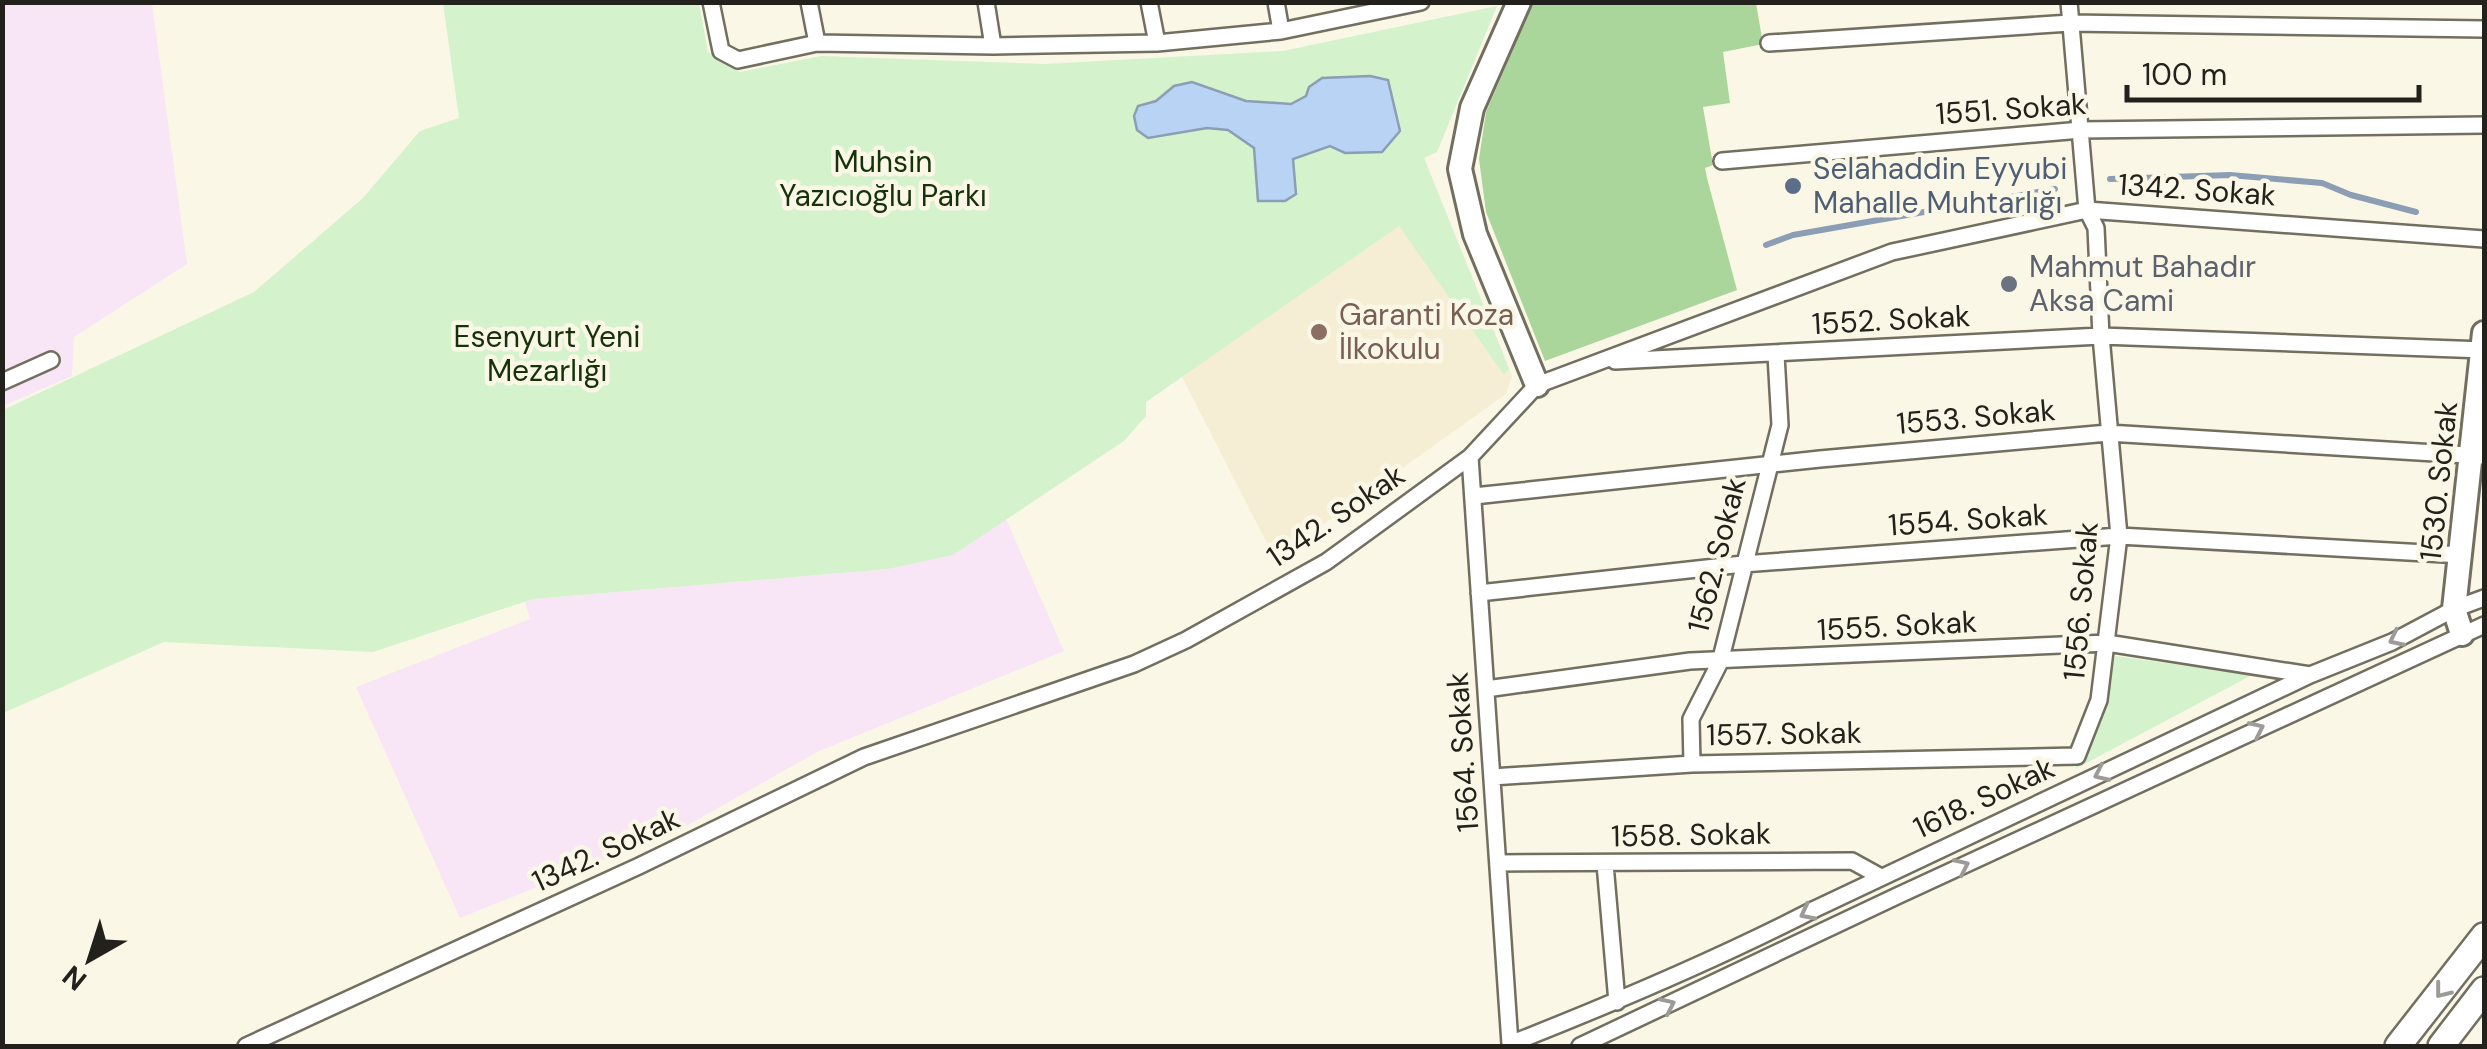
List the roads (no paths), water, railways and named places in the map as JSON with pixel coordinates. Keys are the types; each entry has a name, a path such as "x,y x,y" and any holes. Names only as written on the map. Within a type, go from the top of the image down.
{"main road":[{"path":"2398,1046 2484,936"},
{"path":"2440,1046 2484,990"}],"street":[{"path":"711,2 721,50 738,60 817,43 1157,43 1281,31 1417,3"},
{"path":"809,2 817,43"},
{"path":"986,2 993,46"},
{"path":"1149,2 1157,43"},
{"path":"1276,2 1281,31"},
{"path":"1519,2 1472,108 1460,170 1475,234 1536,385"},
{"name":"1556. Sokak","path":"2069,2 2087,210 2096,228 2108,433 2120,536 2099,700 2077,756"},
{"path":"1770,43 2070,23 2484,29"},
{"name":"1551. Sokak","path":"1722,161 2081,130 2484,125"},
{"name":"1342. Sokak","path":"246,1046 639,866 864,757 1134,664 1186,640 1326,562 1470,457 1536,385 1892,252 2087,210 2484,240"},
{"name":"1552. Sokak","path":"1601,362 2101,336 2484,344"},
{"name":"1530. Sokak","path":"2462,634 2454,609 2478,456 2484,344"},
{"name":"1562. Sokak","path":"1692,764 1691,719 1720,662 1780,425 1776,355"},
{"path":"2,382 51,360"},
{"name":"1553. Sokak","path":"1474,496 2108,433 2478,456"},
{"name":"1564. Sokak","path":"1470,457 1511,1045"},
{"name":"1554. Sokak","path":"1480,593 1743,564 2120,536 2462,556"},
{"name":"1618. Sokak","path":"1511,1045 1738,948 2310,675 2392,642 2454,609 2484,598"},
{"name":"1618. Sokak","path":"1580,1046 2484,625"},
{"name":"1555. Sokak","path":"1486,689 1690,661 2107,643 2310,675"},
{"name":"1557. Sokak","path":"1492,777 1692,764 2077,756"},
{"name":"1558. Sokak","path":"1498,863 1852,861 1881,877"},
{"path":"1605,864 1617,1002"}],"water":[{"path":"1370,76 1388,80 1400,131 1382,152 1345,153 1330,146 1293,159 1296,194 1285,201 1258,201 1254,148 1228,130 1207,128 1148,138 1137,130 1134,116 1138,106 1156,101 1174,86 1192,82 1246,101 1291,104 1306,96 1309,87 1322,78"}],"waterway":[{"path":"2110,179 2230,175 2322,183 2416,212"},
{"path":"1766,245 1793,235 2055,189"}],"place":[{"name":"Selahaddin Eyyubi Mahalle Muhtarlığı","path":"1793,186"},
{"name":"Mahmut Bahadır Aksa Cami","path":"2009,284"},
{"name":"Garanti Koza İlkokulu","path":"1319,332"}],"park label":[{"name":"Muhsin Yazıcıoğlu Parkı","path":"883,179"},
{"name":"Esenyurt Yeni Mezarlığı","path":"547,354"}]}
